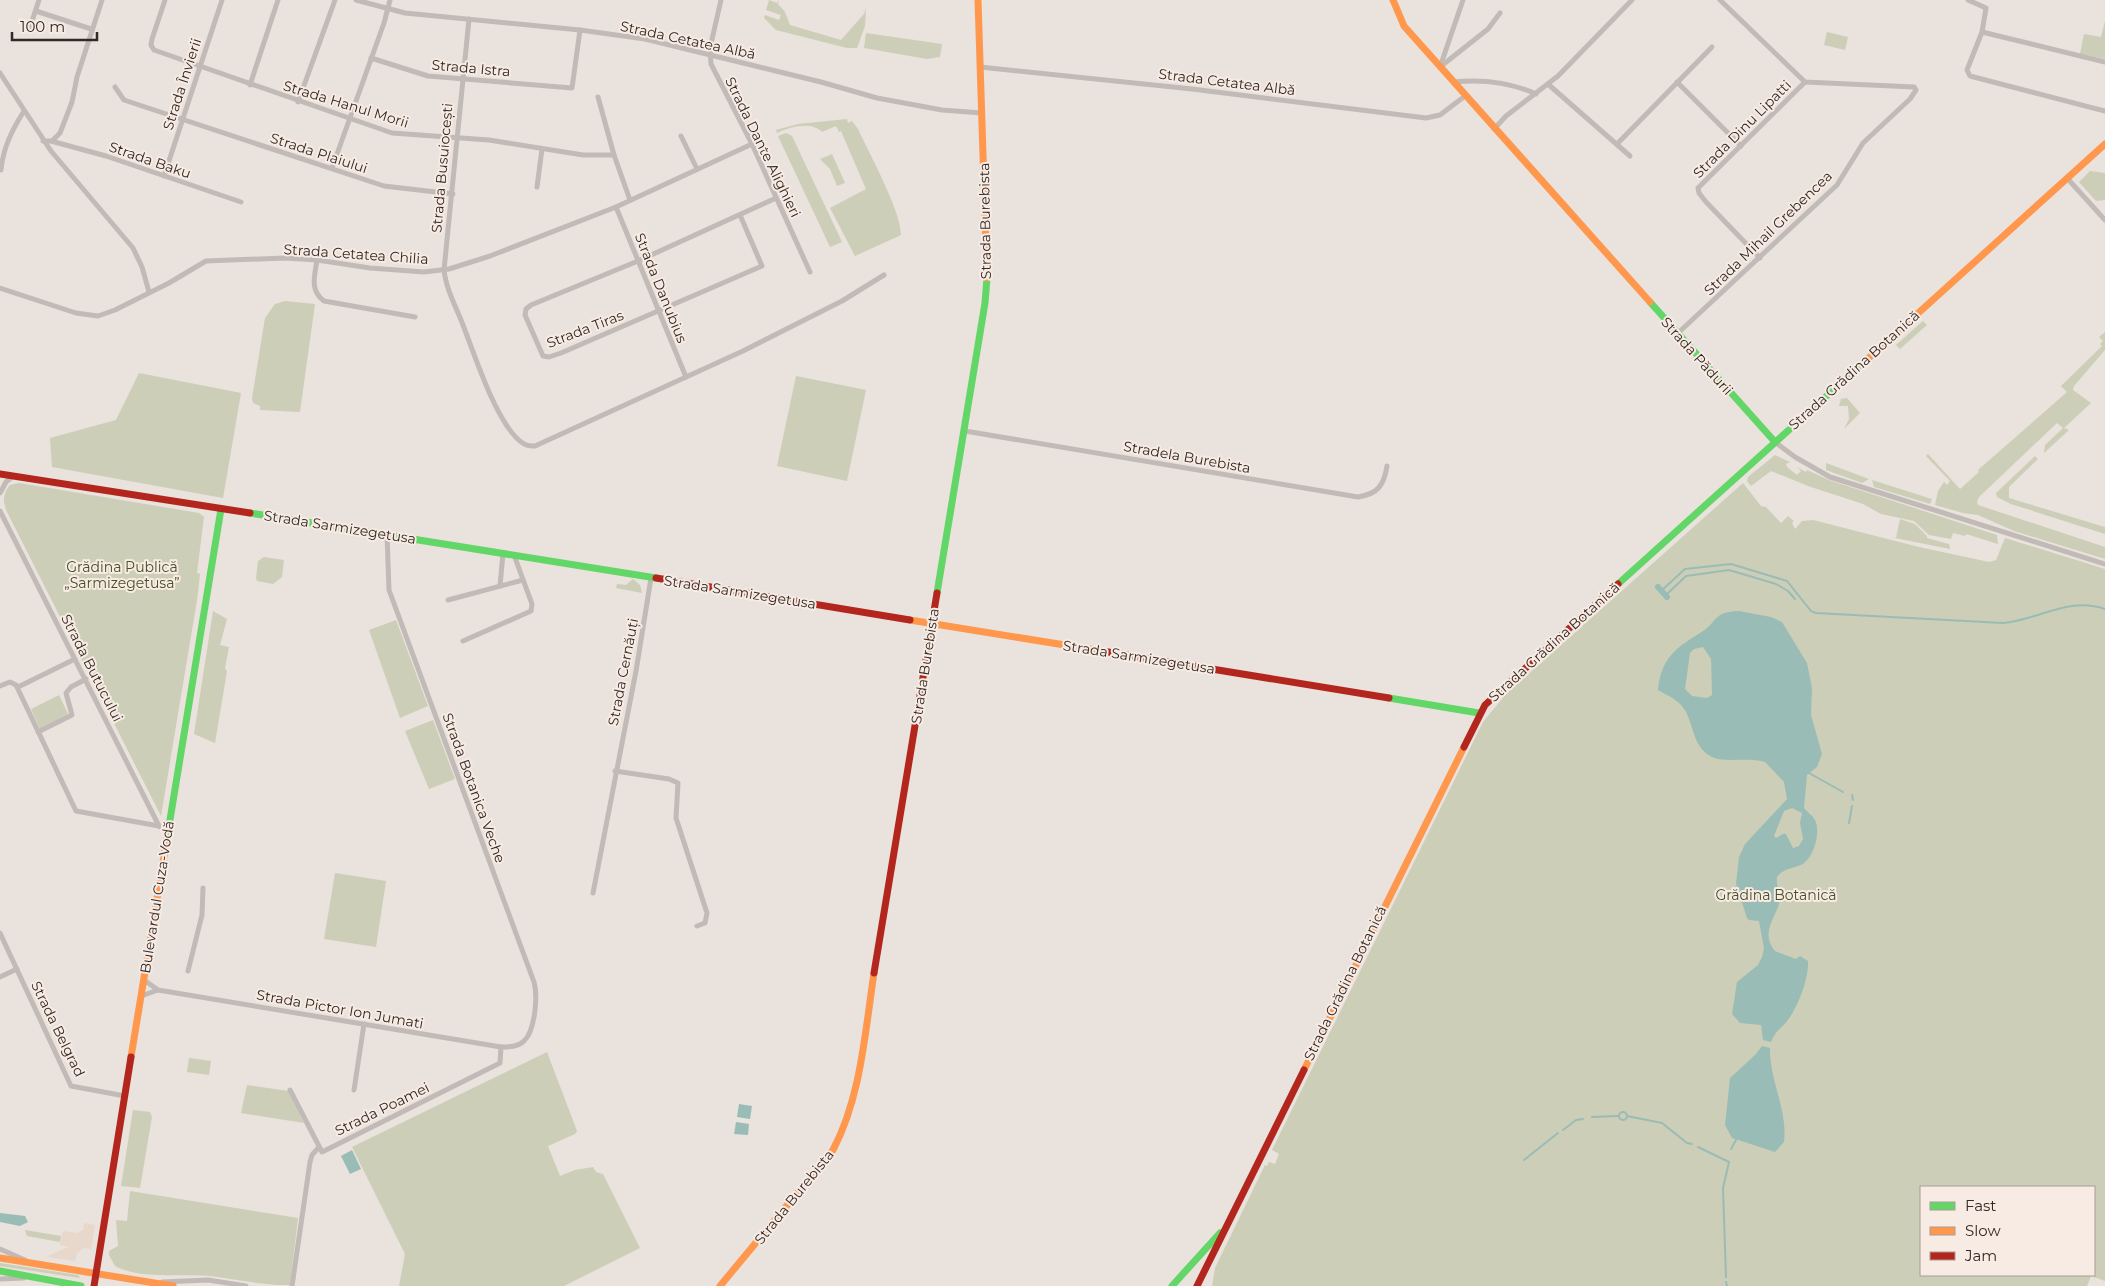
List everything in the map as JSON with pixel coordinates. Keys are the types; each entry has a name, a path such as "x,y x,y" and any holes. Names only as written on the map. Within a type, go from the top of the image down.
{"main road":[{"name":"Strada Burebista","path":"720,1286 825,1161 839,1140 851,1108 985,303 988,262 978,0"},
{"name":"Strada Pădurii","path":"1393,0 1404,26 1775,442"},
{"name":"Strada Grădina Botanică","path":"1196,1286 1479,713 1499,690 2105,144"},
{"name":"Strada Sarmizegetusa","path":"0,474 387,534 932,625 1479,713"},
{"name":"Bulevardul Cuza-Vodă","path":"94,1286 220,509"},
{"path":"1172,1286 1226,1226"},
{"path":"0,1258 158,1282 173,1286"},
{"path":"0,1271 81,1286"}],"street":[{"path":"30,27 39,0"},
{"path":"52,141 58,138 66,118 91,29 102,0"},
{"name":"Strada Hanul Morii","path":"165,0 152,39 152,48 157,52 298,102 396,133 489,140 596,156 614,155"},
{"name":"Strada Învierii","path":"164,176 222,0"},
{"path":"250,84 278,0"},
{"path":"298,102 335,0"},
{"name":"Strada Cetatea Albă","path":"356,0 388,10 580,30 646,39 877,98 942,110 982,113"},
{"path":"332,168 390,0"},
{"path":"709,54 721,0"},
{"path":"1440,67 1463,0"},
{"path":"1494,129 1506,116 1549,84 1632,0"},
{"path":"1720,0 1805,82"},
{"path":"1968,0 1986,8 1982,32 1967,70 1970,76 2105,111"},
{"path":"36,11 91,29"},
{"path":"1440,67 1488,29 1500,13"},
{"name":"Strada Busuiocești","path":"469,19 444,270 455,305 496,405 514,435 528,446 535,446 686,377"},
{"name":"Strada Istra","path":"371,58 417,74 462,80 572,88 580,30"},
{"path":"1982,32 2105,62"},
{"path":"1617,144 1712,47"},
{"name":"Strada Dante Alighieri","path":"709,54 714,71 752,144 810,272"},
{"name":"Strada Cetatea Albă","path":"980,67 1192,89 1426,118 1440,114 1465,96"},
{"path":"0,74 43,141 133,248 142,267 149,292"},
{"path":"1453,82 1471,80 1511,84 1536,94"},
{"path":"1677,82 1741,146"},
{"name":"Strada Mihail Grebencea","path":"1677,334 1838,183 1858,149 1910,100 1916,90 1912,86 1805,82"},
{"name":"Strada Dinu Lipatti","path":"1760,258 1699,193 1701,184 1805,82"},
{"path":"1549,84 1630,156"},
{"name":"Strada Plaiului","path":"115,87 124,100 182,121 398,189 453,194"},
{"path":"598,97 614,155 630,200"},
{"path":"1,170 2,157 9,139 24,111"},
{"path":"682,136 698,170"},
{"name":"Strada Baku","path":"43,141 52,141 106,156 241,202"},
{"name":"Strada Cetatea Chilia","path":"0,288 76,313 94,316 108,313 206,261 285,258 424,272 444,270 490,256 616,207 752,144"},
{"path":"537,187 542,149"},
{"path":"2067,178 2105,220"},
{"name":"Strada Tiras","path":"740,215 762,266 658,312 546,357 541,352 526,318 525,312 531,305 638,261 776,198"},
{"name":"Strada Danubius","path":"616,207 686,377"},
{"path":"317,260 314,288 324,301 415,318"},
{"path":"686,377 801,322 858,292 884,275"},
{"name":"Stradela Burebista","path":"965,431 1358,497 1379,490 1384,484 1387,466"},
{"name":"Strada Pădurii","path":"1775,442 1795,457 1830,477 2105,564"},
{"path":"0,493 6,482 13,476"},
{"name":"Strada Butucului","path":"0,511 159,826"},
{"name":"Strada Botanica Veche","path":"387,534 389,590 536,991 529,1034 518,1045"},
{"path":"500,586 503,554"},
{"path":"463,641 531,611 532,604 514,555"},
{"name":"Strada Cernăuți","path":"593,893 615,771 636,671 651,578"},
{"path":"448,600 523,580"},
{"path":"18,687 75,659"},
{"path":"38,732 72,715 66,693 86,679"},
{"path":"0,686 12,682 18,687 76,811 159,826 168,831"},
{"path":"615,771 675,780 678,783 676,818 707,913 705,923 697,926"},
{"path":"188,971 202,915 203,888"},
{"name":"Strada Belgrad","path":"0,933 71,1086 125,1096"},
{"path":"0,977 17,969"},
{"name":"Strada Pictor Ion Jumati","path":"144,980 158,990 501,1047 518,1045"},
{"name":"Strada Pictor Ion Jumati","path":"141,996 158,990"},
{"path":"354,1090 364,1024"},
{"name":"Strada Poamei","path":"319,1147 322,1152 500,1063 501,1047"},
{"path":"290,1090 319,1147 311,1158 292,1286"},
{"path":"0,1249 30,1262"},
{"path":"0,1279 31,1278"},
{"path":"158,1282 196,1280 246,1286"}],"green space":[{"path":"769,0 777,3 779,0 778,4 785,12 790,25 841,40 864,14 866,8 865,26 857,48 847,48 776,30 764,18 765,15 779,20 781,15 766,10"},
{"path":"2105,21 2105,59 2080,54 2084,34 2101,37"},
{"path":"1827,32 1848,37 1845,50 1824,45"},
{"path":"866,33 942,44 940,57 927,59 864,48"},
{"path":"847,119 848,123 852,121 858,129 884,182 896,212 901,235 855,256 830,208 866,189 841,131 839,132 836,126 822,132 806,126 794,127 777,133 776,130 798,124"},
{"path":"786,133 792,136 842,242 830,247 778,136"},
{"path":"832,154 845,183 837,186 830,169 820,159"},
{"path":"2090,171 2105,173 2105,200 2096,201 2079,182"},
{"path":"285,301 315,304 300,412 260,410 260,406 253,403 252,398 265,318 275,304"},
{"path":"1923,321 1927,325 1900,349 1896,345"},
{"path":"2105,332 2105,350 2074,386 2073,390 2091,403 2064,428 2069,430 2044,453 2045,445 2063,428 2057,423 1979,497 1977,502 1978,505 2105,547 2105,559 2014,531 1978,515 1935,505 1938,491 1944,482 1947,485 1950,481 1926,456 1928,454 1960,489 1979,472 1978,470 2067,392 2061,386 2102,346 2100,344 2103,341 2099,337"},
{"path":"139,373 241,393 223,498 52,467 50,438 116,420"},
{"path":"796,376 866,390 847,481 777,466"},
{"path":"1847,398 1860,413 1844,429 1849,419 1848,406 1839,406 1841,399"},
{"path":"1775,455 1790,462 1786,464 1787,467 1797,475 1801,471 1797,467 1829,480 1997,535 1998,544 1966,534 1965,536 1953,533 1951,539 1929,535 1914,521 1881,514 1863,504 1808,486 1771,471 1751,486 1747,481 1748,477"},
{"path":"2035,456 2038,459 2009,487 2009,498 2105,527 2105,534 2011,504 1997,497 1996,493"},
{"path":"1826,463 1869,479 1862,483 1826,470"},
{"path":"1872,480 1932,499 1930,504 1874,487"},
{"name":"Grădina Publică „Sarmizegetusa”","path":"19,483 199,513 204,517 197,573 200,574 197,600 161,816 7,512 4,495 10,485"},
{"name":"Grădina Botanică","path":"1743,483 1761,506 1766,507 1781,523 1788,516 1794,521 1792,523 1795,529 1802,521 1813,520 1919,547 1989,562 1996,560 2005,538 2105,569 2105,1281 2091,1276 2087,1286 1212,1286 1215,1268 1265,1165 1267,1166 1269,1162 1275,1164 1279,1154 1272,1150 1483,722 1506,694"},
{"path":"1900,519 1915,524 1927,538 1949,544 1950,549 1890,537 1896,538"},
{"path":"264,557 284,560 282,577 273,584 257,581 256,578 258,561"},
{"path":"633,579 640,585 642,593 616,588 617,584 626,585"},
{"path":"213,611 227,619 220,645 229,647 215,743 194,734"},
{"path":"396,620 428,706 400,718 369,630"},
{"path":"59,695 68,714 40,729 31,709"},
{"path":"433,720 455,779 429,789 405,731"},
{"path":"335,873 386,881 376,947 324,939"},
{"path":"547,1052 577,1131 575,1134 548,1146 560,1176 575,1170 593,1167 596,1172 603,1174 640,1248 564,1286 399,1286 405,1254 352,1147"},
{"path":"189,1058 211,1061 209,1075 187,1072"},
{"path":"247,1085 288,1091 304,1123 241,1113"},
{"path":"133,1110 150,1112 152,1117 140,1188 121,1186"},
{"path":"130,1191 298,1218 290,1285 199,1275 149,1275 115,1266 109,1251 118,1246 116,1220 127,1221"},
{"path":"25,1230 61,1236 60,1242 27,1236"},
{"path":"0,1263 78,1275 80,1278 0,1266"}],"shaded area":[{"path":"84,1223 95,1225 91,1249 84,1248 77,1253 75,1261 46,1257 68,1247 60,1245 63,1231 77,1233 83,1230"}],"water":[{"path":"1739,611 1771,617 1782,622 1807,663 1812,688 1811,715 1822,754 1817,767 1807,775 1804,808 1814,818 1817,825 1815,845 1806,862 1785,870 1777,877 1780,897 1779,904 1769,929 1770,943 1775,951 1796,959 1800,956 1808,961 1807,975 1800,998 1788,1020 1775,1034 1771,1042 1763,1040 1761,1025 1740,1023 1732,1014 1737,982 1758,965 1764,948 1759,921 1747,918 1736,884 1739,857 1745,844 1787,799 1784,782 1765,762 1717,759 1705,752 1696,740 1689,718 1681,705 1658,690 1662,670 1677,649 1706,629 1719,616","holes":["1703,647 1711,659 1712,695 1707,698 1692,696 1685,689 1690,653 1694,649","1792,808 1802,813 1800,823 1803,839 1799,846 1793,848 1786,834 1776,838 1774,836 1784,811"]},
{"path":"1762,1046 1770,1048 1772,1071 1785,1130 1784,1142 1775,1152 1732,1138 1725,1125 1730,1078"},
{"path":"739,1104 752,1106 750,1119 737,1117"},
{"path":"736,1122 749,1124 748,1135 734,1134"},
{"path":"352,1150 361,1169 350,1174 341,1156"},
{"path":"0,1213 25,1216 28,1222 20,1226 0,1222"}],"waterway":[{"path":"1661,591 1685,569 1731,564 1787,581 1811,611 1816,613 2003,623 2079,605 2105,609"},
{"path":"1666,595 1686,576 1729,570 1776,584 1788,591 1795,599"},
{"path":"1658,587 1667,597"},
{"path":"1809,773 1843,792"},
{"path":"1852,795 1853,800"},
{"path":"1849,823 1852,806"},
{"path":"1623,1112 1627,1116 1623,1120 1619,1116 1623,1112"},
{"path":"1592,1117 1619,1116"},
{"path":"1627,1116 1662,1123 1687,1143 1692,1144"},
{"path":"1563,1130 1576,1120 1583,1119"},
{"path":"1524,1160 1558,1133"},
{"path":"1731,1149 1736,1140"},
{"path":"1698,1147 1729,1162 1723,1188 1726,1277"},
{"path":"1726,1282 1727,1286"}],"traffic: fast":[{"path":"937,593 985,303 987,278"},
{"path":"1650,302 1775,442"},
{"path":"1618,584 1862,364"},
{"path":"167,838 221,509"},
{"path":"250,513 656,578"},
{"path":"1389,698 1479,713"},
{"path":"1172,1286 1220,1233"},
{"path":"0,1271 81,1286"}],"traffic: slow":[{"path":"978,0 987,278"},
{"path":"1393,0 1404,26 1650,302"},
{"path":"1862,364 2105,144"},
{"path":"910,620 1102,651"},
{"path":"1304,1070 1464,747"},
{"path":"131,1057 167,838"},
{"path":"720,1286 833,1150 850,1108 856,1086 874,973"},
{"path":"0,1258 173,1286"}],"traffic: jam":[{"path":"0,474 250,513"},
{"path":"656,578 910,620"},
{"path":"1464,747 1485,705 1618,584"},
{"path":"874,973 937,593"},
{"path":"1102,651 1389,698"},
{"path":"94,1286 131,1057"},
{"path":"1197,1286 1304,1070"}]}
